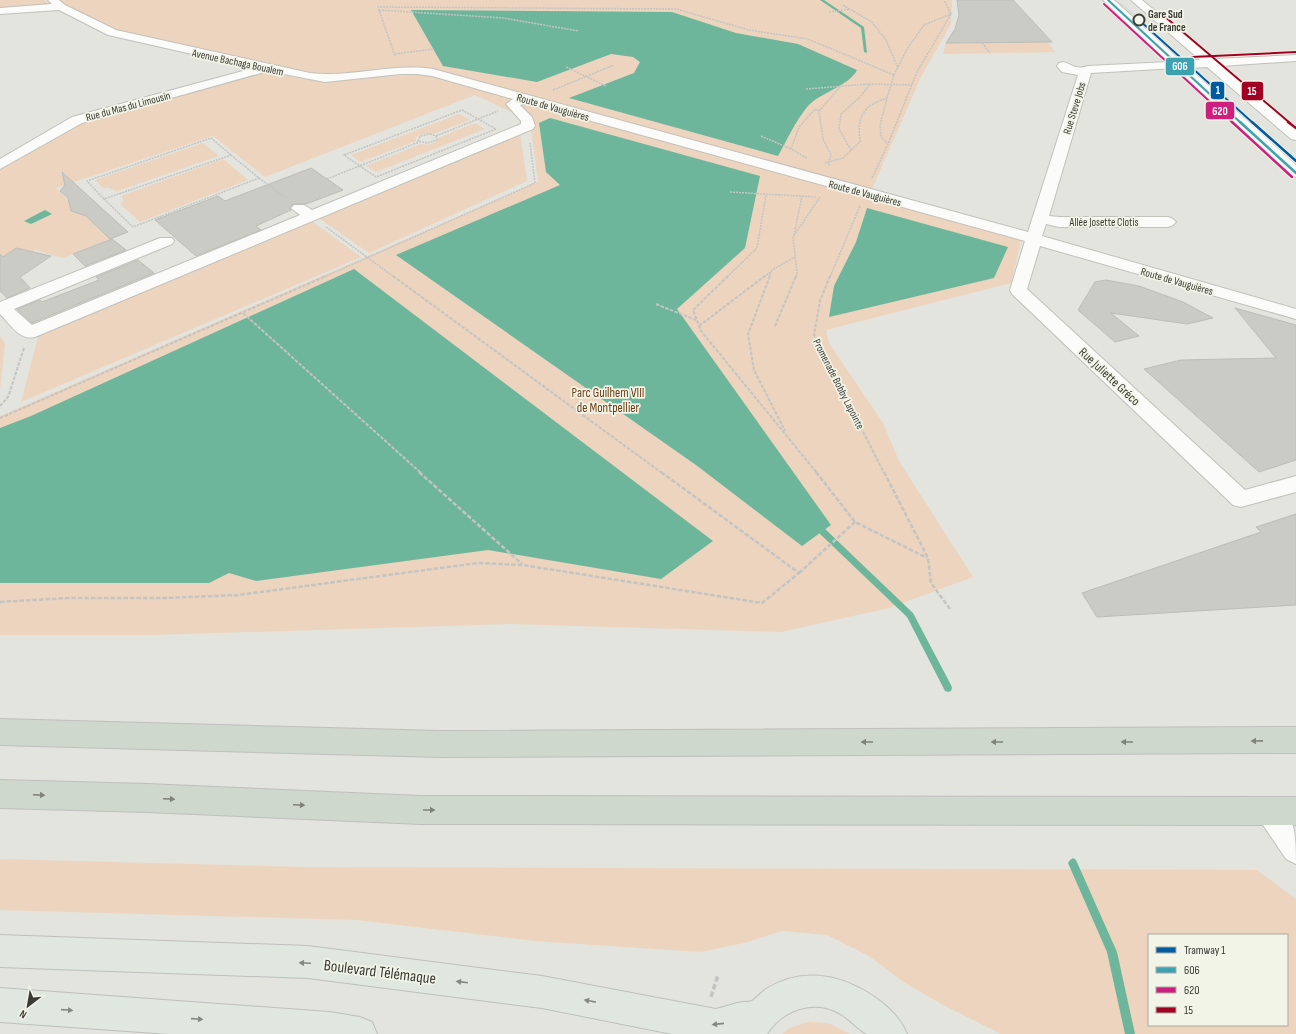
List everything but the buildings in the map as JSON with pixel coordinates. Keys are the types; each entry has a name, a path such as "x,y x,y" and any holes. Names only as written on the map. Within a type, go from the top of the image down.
{"highway":[{"path":"0,732 440,744 1296,740"},
{"path":"0,794 147,798 420,810 1284,812"}],"main road":[{"name":"Boulevard Télémaque","path":"0,951 308,962 542,992 716,1026 740,1019 752,1026"},
{"path":"752,1026 775,1001 797,992 821,991 846,998 869,1013 890,1034"},
{"path":"0,1005 329,1029 360,1034"}],"street":[{"path":"1108,0 1296,173"},
{"path":"1136,0 1296,136"},
{"path":"0,11 57,3"},
{"name":"Avenue Bachaga Boualem","path":"57,3 112,33 266,68 323,79 400,70 433,73"},
{"name":"Rue Steve Jobs","path":"1034,239 1085,73 1093,69 1296,58"},
{"path":"1063,66 1066,69 1085,73"},
{"name":"Rue du Mas du Limousin","path":"0,165 77,120 266,68"},
{"name":"Route de Vauguières","path":"433,73 518,102 1034,239 1296,314"},
{"path":"166,241 2,305 29,333 528,126 527,120 518,102"},
{"path":"297,207 311,216"},
{"name":"Allée Josette Clotis","path":"1041,219 1059,222 1168,222"},
{"name":"Rue Juliette Gréco","path":"1034,239 1018,290 1241,499 1296,484"},
{"path":"1284,812 1296,849"}],"path":[{"path":"888,144 881,136 880,125 894,75 907,49 924,25 951,14 944,0"},
{"path":"844,5 872,22 886,40 898,68"},
{"path":"379,10 378,7 491,9 676,9 749,30 808,39 894,75"},
{"path":"829,12 850,9"},
{"path":"379,10 503,18 578,31"},
{"path":"379,10 400,70"},
{"name":"Promenade Bobby Lapointe","path":"950,609 931,583 928,558 814,335 820,300 858,214 864,193 888,144 917,72 951,14"},
{"path":"982,43 990,53"},
{"path":"395,54 434,50"},
{"path":"419,142 418,139 420,136 427,134 436,136 518,102 614,65"},
{"path":"566,67 606,86"},
{"path":"806,89 870,84 912,85"},
{"path":"851,150 839,129 841,114 861,96 870,84"},
{"path":"819,111 841,87"},
{"path":"828,164 843,158 860,142 858,121 862,114 876,101 887,98"},
{"path":"791,149 799,127 814,109 819,111"},
{"path":"360,166 344,156 462,110 478,119"},
{"path":"819,111 824,145 831,155 828,164"},
{"path":"0,418 243,313 535,183 528,126"},
{"path":"327,179 419,142 427,144 433,142 437,140 436,136"},
{"path":"761,136 808,158"},
{"path":"259,178 133,227 87,181 211,138 230,155 297,207"},
{"path":"104,199 230,155"},
{"path":"821,162 834,168"},
{"path":"730,192 826,197"},
{"path":"766,195 757,248 693,310 701,331 787,435 855,522 928,558"},
{"path":"775,326 796,274 793,237 802,196"},
{"path":"793,237 820,197"},
{"path":"311,216 798,572"},
{"path":"699,326 772,270 795,257"},
{"path":"772,270 748,334 754,370 787,435"},
{"path":"656,304 697,320"},
{"path":"243,313 523,565"},
{"path":"0,406 8,397 29,333"},
{"path":"0,602 68,598 165,598 238,595 478,563 523,565 762,603 855,522"}],"green space":[{"path":"0,0 45,0 49,5 0,8"},
{"name":"Parc Guilhem VIII de Montpellier","path":"59,0 952,0 951,24 921,77 868,198 1021,240 1011,283 826,330 829,343 883,423 899,461 973,577 889,608 781,632 509,624 153,635 0,635 0,416 538,182 530,121 475,95 265,177 213,136 56,188 71,203 71,210 86,216 110,239 63,258 35,250 32,252 16,248 0,259 0,165 77,120 264,69 286,76 321,80 430,74 397,73 320,77 116,31 66,6"},
{"path":"1048,42 1055,52 943,54 946,43"},
{"path":"459,114 470,120 433,134 423,134 416,137 416,141 360,162 351,155"},
{"path":"475,123 485,129 376,172 366,166 421,144 428,145 436,142 438,138"},
{"path":"520,132 527,181 369,253 317,217"},
{"path":"203,143 219,156 117,191 109,188 103,188 95,180"},
{"path":"223,159 248,180 140,222 120,204 124,200 121,196"},
{"path":"310,220 361,257 21,402 39,333"},
{"path":"0,336 5,344 0,390"},
{"path":"0,859 305,867 1257,870 1296,899 1296,1034 1001,1034 943,1005 902,981 869,956 827,935 782,931 744,943 701,952 535,941 357,920 0,910"},
{"path":"808,1022 828,1023 850,1034 782,1034 789,1028"}],"shaded area":[{"path":"411,10 672,12 736,33 798,44 857,70 848,80 808,106 778,156 569,98 634,73 640,62 633,57 611,54 537,82 443,66"},
{"path":"550,118 760,176 745,248 677,309 831,525 802,546 696,465 396,255 560,185 546,172 539,123"},
{"path":"867,208 1008,247 994,278 829,317 834,286 856,242"},
{"path":"45,210 52,214 31,224 24,221"},
{"path":"354,269 713,541 661,579 488,550 256,581 229,573 209,583 0,583 0,428 31,416"}],"waterway":[{"path":"822,0 863,28 866,52"},
{"path":"821,530 910,615 948,688"},
{"path":"1073,863 1112,952 1130,1034"}],"tram line":[{"path":"1114,0 1123,5 1139,20"},
{"name":"1","path":"1139,20 1296,161"}],"transit line":[{"name":"606","path":"1108,0 1296,173"},
{"name":"620","path":"1104,4 1292,177"},
{"name":"15","path":"1163,15 1296,128"},
{"name":"15","path":"1192,57 1296,52"}],"place":[{"name":"Gare Sud de France","path":"1139,20"}]}
